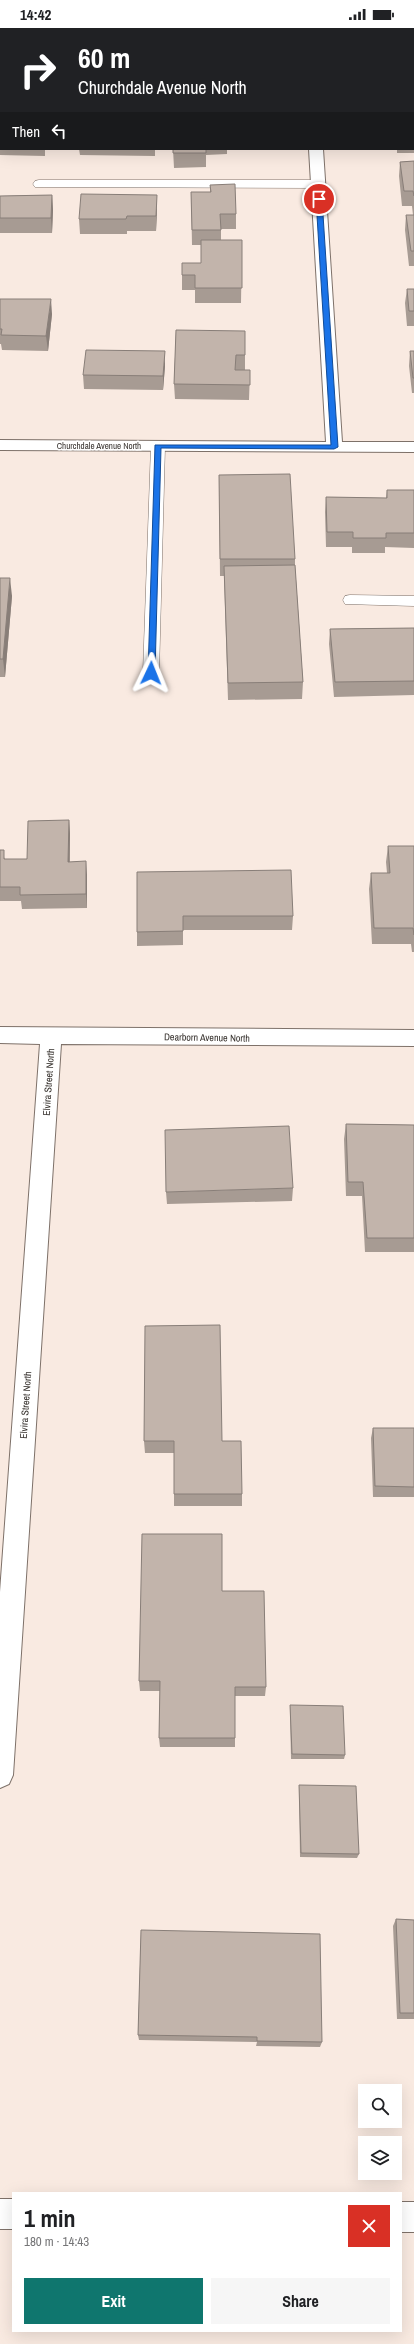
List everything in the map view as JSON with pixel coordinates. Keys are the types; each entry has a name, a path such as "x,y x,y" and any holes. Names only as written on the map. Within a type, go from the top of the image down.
{"street":[{"path":"316,150 334,447"},
{"name":"Churchdale Avenue North","path":"0,445 414,447"},
{"name":"Dearborn Avenue North","path":"0,1035 414,1038"},
{"name":"Elvira Street North","path":"0,1775 51,1035"},
{"path":"0,2214 12,2214"},
{"path":"402,2217 414,2218"}],"lane":[{"path":"39,184 318,184"},
{"path":"151,673 158,446"},
{"path":"350,600 414,602"}],"building":[{"path":"173,150 206,150 206,153 173,153"},
{"path":"414,161 414,196 413,191 404,191 400,162"},
{"path":"235,184 236,214 220,214 221,230 192,230 191,192 211,192 210,185"},
{"path":"81,194 157,195 156,216 127,216 126,219 79,219"},
{"path":"52,195 51,218 0,218 0,196"},
{"path":"406,215 414,215 414,251 411,251"},
{"path":"201,240 242,240 242,288 195,288 195,275 182,275 182,263 201,263"},
{"path":"407,289 414,289 414,311 409,311"},
{"path":"0,299 51,299 46,336 1,335"},
{"path":"176,330 245,331 245,355 236,355 235,370 250,370 250,385 174,384"},
{"path":"86,350 165,351 163,376 83,375"},
{"path":"410,351 414,351 414,378 413,378"},
{"path":"290,474 295,559 220,559 219,475"},
{"path":"387,490 414,490 414,533 386,533 386,538 353,538 353,532 327,532 326,497 387,498"},
{"path":"295,565 303,682 228,683 224,566"},
{"path":"0,578 10,578 3,659 0,659"},
{"path":"414,628 414,681 335,682 330,629"},
{"path":"69,820 68,862 86,861 86,894 20,895 20,887 0,887 0,850 4,850 4,859 27,859 28,821"},
{"path":"388,846 414,846 414,935 413,928 374,928 371,873 390,873"},
{"path":"291,870 293,916 183,916 183,931 137,932 137,872"},
{"path":"346,1124 414,1125 414,1238 367,1238 363,1182 348,1182"},
{"path":"289,1126 293,1188 166,1192 165,1130"},
{"path":"220,1325 222,1441 241,1441 242,1494 174,1494 174,1441 144,1441 145,1326"},
{"path":"373,1428 414,1428 414,1487 375,1486"},
{"path":"142,1534 222,1534 222,1591 264,1591 266,1687 235,1687 235,1738 159,1738 160,1681 139,1681"},
{"path":"290,1705 343,1706 345,1755 292,1754"},
{"path":"299,1785 356,1786 359,1854 301,1853"},
{"path":"396,1919 414,1920 414,2013 400,2013"},
{"path":"141,1930 320,1934 322,2042 257,2041 257,2037 138,2035"}],"route":[{"path":"151,673 158,446 334,447 319,199"}]}
